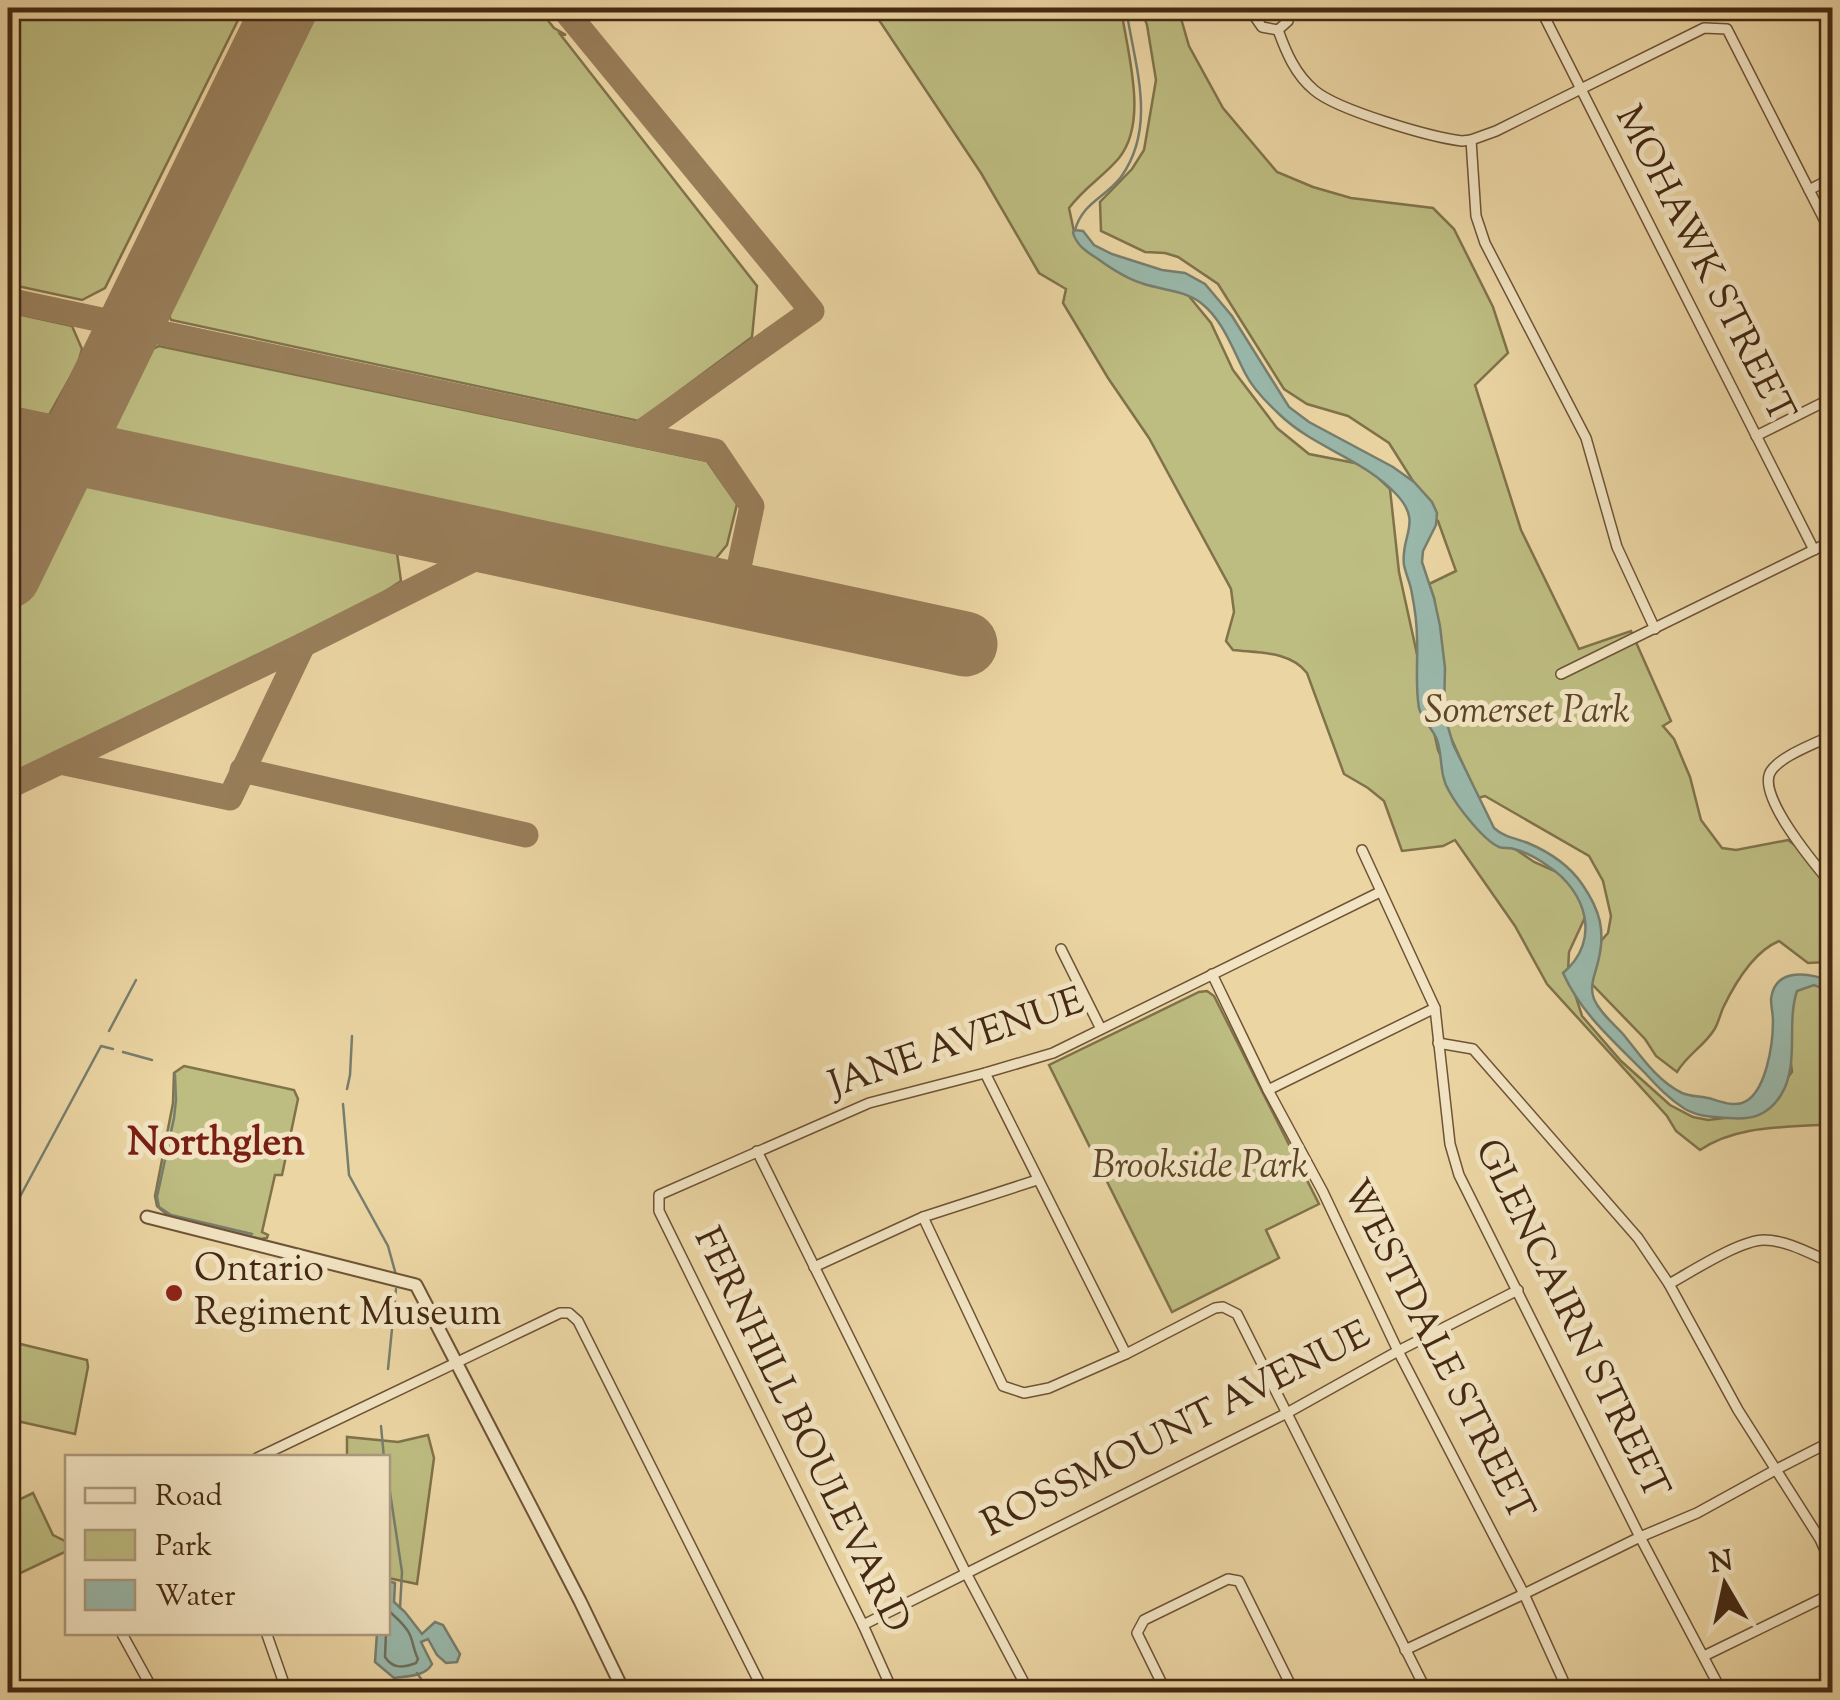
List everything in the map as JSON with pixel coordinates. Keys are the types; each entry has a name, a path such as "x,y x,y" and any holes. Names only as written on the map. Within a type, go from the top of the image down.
{"street":[{"path":"1255,8 1258,23 1267,30 1278,30 1288,21 1289,8"},
{"path":"1426,8 1445,8"},
{"name":"MOHAWK STREET","path":"1540,8 1814,550"},
{"path":"1278,30 1300,76 1330,101 1421,132 1471,140 1704,28 1727,29 1832,235"},
{"path":"1471,140 1476,216 1486,243 1586,438 1617,548 1655,629"},
{"path":"1809,190 1832,178"},
{"path":"1756,436 1832,398"},
{"path":"1560,674 1832,540"},
{"path":"1832,735 1780,761 1768,775 1770,794 1794,837 1832,885"},
{"name":"GLENCAIRN STREET","path":"1362,850 1435,1008 1450,1144 1459,1175 1722,1692"},
{"name":"JANE AVENUE","path":"659,1194 868,1104 1053,1052 1380,892"},
{"path":"1061,949 1101,1029"},
{"name":"WESTDALE STREET","path":"1212,974 1323,1192 1398,1351 1524,1594 1563,1680"},
{"path":"1268,1090 1435,1008"},
{"path":"1438,1043 1473,1048 1638,1238 1738,1410 1820,1539 1832,1566"},
{"path":"985,1073 1126,1354"},
{"path":"757,1150 1028,1692"},
{"path":"814,1266 923,1217 1038,1180"},
{"name":"FERNHILL BOULEVARD","path":"659,1194 659,1211 893,1692"},
{"path":"148,1217 416,1286 624,1692"},
{"path":"923,1217 1003,1386 1024,1393 1049,1388 1126,1354 1216,1308 1237,1314 1426,1692"},
{"path":"1668,1284 1734,1249 1760,1240 1782,1243 1832,1263"},
{"name":"ROSSMOUNT AVENUE","path":"862,1625 1287,1414 1398,1351 1518,1290"},
{"path":"264,1455 560,1313 568,1313 578,1321 764,1692"},
{"path":"1406,1650 1640,1536 1697,1513 1832,1441"},
{"path":"1166,1692 1137,1632 1144,1620 1228,1579 1239,1581 1294,1692"},
{"path":"1704,1656 1828,1596 1832,1590"},
{"path":"123,1635 154,1692"},
{"path":"267,1635 287,1692"},
{"path":"8,1679 14,1692"}],"green space":[{"path":"8,8 244,8 105,288 82,300 8,284"},
{"path":"302,8 538,8 554,28 566,35 560,34 757,286 752,337 639,421 171,320 161,297"},
{"path":"871,8 1121,8 1134,86 1133,125 1119,158 1069,208 1075,236 1109,260 1188,295 1211,323 1233,370 1277,428 1309,454 1365,465 1390,489 1399,572 1438,750 1468,813 1534,862 1566,876 1586,892 1587,913 1569,952 1568,972 1582,1016 1621,1061 1670,1105 1708,1120 1750,1115 1767,1105 1792,1072 1784,1004 1803,983 1827,987 1832,992 1832,1124 1747,1131 1700,1150 1676,1131 1667,1116 1547,984 1515,926 1455,840 1443,846 1402,851 1384,801 1344,774 1307,673 1283,657 1233,650 1226,641 1234,612 1231,589 1149,438 1063,303 1066,289 1039,273 981,173"},
{"name":"Somerset Park","path":"1141,8 1178,8 1189,46 1223,108 1277,172 1351,198 1433,208 1454,229 1493,307 1508,353 1475,385 1521,530 1579,649 1631,631 1671,721 1663,726 1674,739 1690,777 1701,820 1722,848 1736,850 1788,840 1832,878 1832,964 1808,963 1779,941 1770,946 1746,969 1714,1030 1677,1072 1656,1056 1645,1039 1586,978 1585,959 1608,933 1611,916 1603,881 1589,856 1485,796 1478,798 1447,729 1434,598 1429,584 1456,571 1438,521 1426,511 1420,492 1389,443 1348,416 1307,404 1284,389 1218,284 1178,257 1145,252 1101,231 1100,202 1132,169 1144,150 1156,80"},
{"path":"8,312 72,326 82,349 49,415 8,409"},
{"path":"159,346 707,461 737,504 727,545 712,563 110,435 102,419 129,359"},
{"path":"8,467 24,473 8,518"},
{"path":"82,482 126,485 396,546 401,581 300,647 8,777 8,609 48,523"},
{"name":"Brookside Park","path":"1207,991 1214,996 1319,1204 1266,1230 1279,1258 1172,1312 1049,1065"},
{"path":"184,1066 294,1090 298,1099 282,1175 275,1175 262,1232 267,1238 170,1217 157,1206 155,1196 173,1103 174,1073"},
{"path":"8,1341 87,1360 75,1434 8,1419"},
{"path":"428,1435 434,1458 417,1584 390,1578 390,1455 347,1455 347,1437 398,1442"},
{"path":"33,1493 53,1535 65,1541 65,1552 8,1579 8,1505"}],"water":[{"path":"1074,230 1083,231 1094,245 1112,254 1185,273 1205,284 1232,316 1289,407 1393,467 1432,502 1437,513 1436,525 1422,562 1440,626 1445,668 1444,713 1453,744 1494,828 1558,860 1588,894 1601,931 1592,985 1594,999 1657,1075 1685,1094 1742,1103 1757,1090 1770,1055 1771,999 1779,981 1805,975 1832,982 1832,992 1814,985 1797,991 1787,1083 1770,1108 1745,1118 1695,1114 1659,1087 1589,1015 1563,973 1575,960 1585,931 1580,902 1572,889 1536,858 1493,843 1453,797 1444,779 1437,740 1419,708 1416,617 1404,565 1410,522 1405,505 1370,472 1308,436 1269,405 1248,379 1221,327 1201,303 1120,274 1083,248"},
{"path":"390,1582 395,1583 394,1602 422,1634 435,1622 443,1625 460,1654 457,1662 446,1663 428,1639 421,1642 432,1664 420,1674 394,1678 375,1662 377,1635 390,1635"}],"waterway":[{"path":"1075,230 1089,206 1121,177 1139,137 1138,72 1126,8"},
{"path":"109,1031 136,980"},
{"path":"347,1089 352,1036"},
{"path":"8,1219 101,1046 113,1049"},
{"path":"123,1052 152,1060"},
{"path":"175,1075 174,1118 157,1197 159,1207 171,1215 252,1234"},
{"path":"343,1104 349,1175 388,1246 396,1275"},
{"path":"388,1369 396,1289"},
{"path":"381,1426 384,1455"},
{"path":"390,1492 402,1572 400,1608"},
{"path":"417,1673 430,1692"}],"taxiway":[{"path":"563,8 812,311 637,435"},
{"path":"8,300 715,451 752,506 739,567 722,593"},
{"path":"8,787 502,545"},
{"path":"60,762 230,798 303,645"},
{"path":"242,770 526,835"}],"runway":[{"path":"8,576 285,8"},
{"path":"8,438 965,644"}],"place":[{"name":"Ontario Regiment Museum","path":"174,1293"}],"district":[{"name":"Northglen","path":"216,1144"}]}
